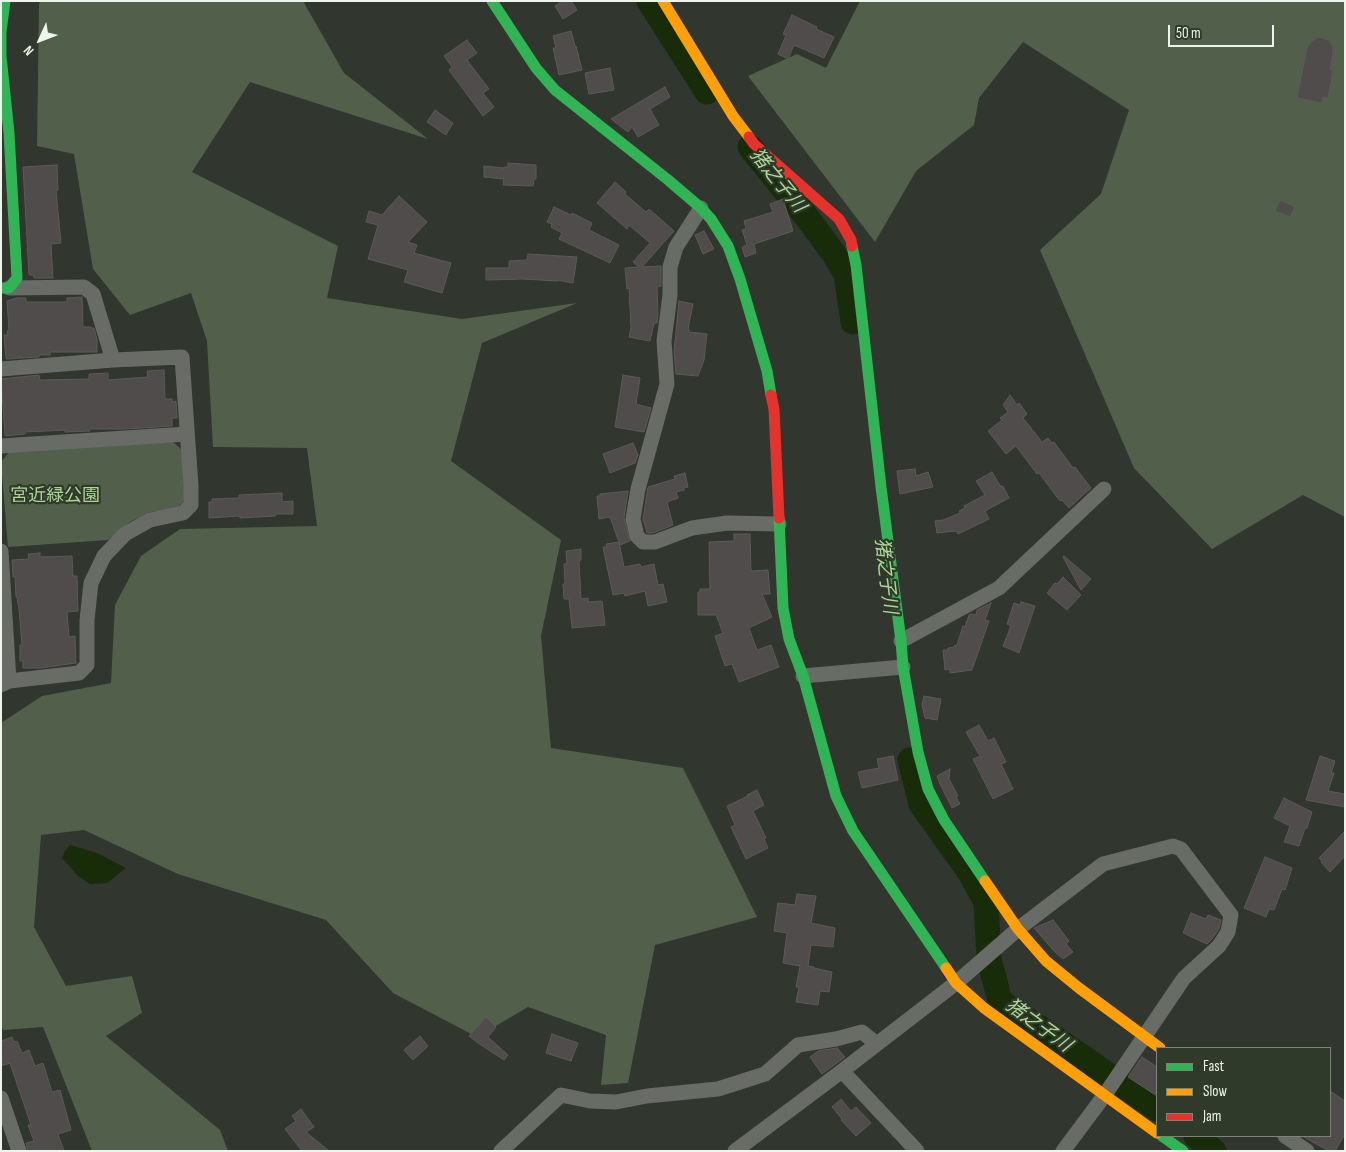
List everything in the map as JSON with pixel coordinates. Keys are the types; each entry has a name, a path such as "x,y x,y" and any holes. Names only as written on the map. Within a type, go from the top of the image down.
{"street":[{"path":"5,288 16,278 7,211 1,56 1,32 6,1"},
{"path":"492,1 536,68 555,90 701,208 728,246 740,279 766,371 774,410 783,608 789,639 803,676 836,796 853,830 956,983 984,1008 1107,1092 1156,1132"},
{"path":"663,1 733,116 754,144 839,219 851,240 856,265 881,487 901,641 901,667 918,752 928,790 944,820 1018,929 1046,961 1159,1047"},
{"path":"701,208 676,247 670,267 670,295 664,340 666,384 638,489 633,519 638,536 643,542 655,542 692,528 727,523 779,524"},
{"path":"5,288 84,287 93,294 113,360"},
{"path":"1,369 182,356 191,486 191,505 183,513 150,520 125,534 104,556 91,583 87,620 87,665 79,673 5,683 1,552"},
{"path":"1,446 187,434"},
{"path":"901,641 999,588 1104,489"},
{"path":"803,676 901,667"},
{"path":"735,1151 956,983 1018,929 1103,864 1173,846 1181,850 1231,915 1228,932 1219,946 1184,978 1107,1092 1063,1151"},
{"path":"501,1151 561,1095 590,1101 616,1102 647,1096 718,1089 765,1074 798,1045 836,1039 862,1032 877,1044"},
{"path":"842,1071 917,1151"},
{"path":"1,1098 18,1151"},
{"path":"1163,1137 1183,1151"},
{"path":"1286,1137 1307,1151"}],"green space":[{"path":"41,1 303,1 344,73 428,139 250,82 192,172 338,246 327,298 462,319 577,303 482,343 451,461 561,540 541,636 551,748 683,768 757,917 655,945 628,1083 601,1085 606,1035 528,1007 477,1037 393,993 326,920 178,874 84,830 41,835 34,927 66,986 132,976 142,1013 106,1036 220,1130 228,1151 92,1151 43,1027 3,1030 1,1024 1,723 42,696 111,683 115,605 141,556 180,529 317,526 307,448 213,447 207,341 191,293 130,315 93,269 74,154 37,146 39,4"},
{"path":"860,1 1345,1 1345,517 1303,495 1212,549 1134,468 1040,250 1101,194 1129,110 1023,42 979,98 974,125 916,171 875,242 748,76 797,54 826,68"},
{"name":"宮近緑公園","path":"173,442 182,450 186,499 176,509 150,512 130,522 108,540 8,547 1,462 10,451"}],"shaded area":[{"path":"70,845 97,853 126,868 107,883 90,884 78,876 62,858"}],"building":[{"path":"562,1 571,1 577,10 563,19 555,6"},
{"path":"792,15 834,37 824,58 794,45 788,59 778,54 786,35 783,34"},
{"path":"571,31 582,70 559,75 553,48 556,48 553,36"},
{"path":"1319,37 1329,40 1333,53 1330,70 1333,71 1328,98 1323,97 1322,103 1297,98 1307,48 1312,41"},
{"path":"467,40 477,53 467,60 489,89 483,93 494,107 483,116 449,70 452,67 444,56"},
{"path":"610,68 614,90 589,94 585,73"},
{"path":"665,87 670,97 650,109 659,125 638,137 632,127 628,132 611,119"},
{"path":"435,110 453,123 446,135 427,122"},
{"path":"508,163 536,165 536,179 534,179 533,186 503,185 504,179 484,177 484,166 504,168 508,167"},
{"path":"57,165 58,190 56,190 61,243 51,244 53,278 34,278 33,275 29,275 23,167"},
{"path":"615,182 626,192 625,194 646,212 649,209 674,231 642,267 661,266 661,286 657,287 657,323 654,323 650,341 629,337 631,328 629,288 627,289 625,268 639,267 633,262 650,243 629,225 627,229 597,203"},
{"path":"399,196 427,222 408,242 417,245 414,253 451,263 442,293 404,282 408,270 368,259 378,225 366,222 369,211 382,215"},
{"path":"783,199 793,231 754,244 756,253 745,257 742,247 747,245 742,230 746,229 744,221 773,212 770,204"},
{"path":"1280,200 1295,207 1290,217 1275,211"},
{"path":"554,207 592,223 589,230 619,245 610,263 559,239 562,233 551,227 552,224 547,222"},
{"path":"704,231 714,249 703,254 695,235"},
{"path":"528,254 577,257 573,283 557,280 486,280 486,268 509,268 509,261 527,260"},
{"path":"82,297 83,327 94,328 97,339 97,352 50,352 50,355 39,355 39,357 6,359 4,335 8,335 7,331 9,330 7,301 16,298 26,298 26,302 67,302 67,298"},
{"path":"679,301 693,304 689,332 707,334 704,360 698,376 676,374 674,351"},
{"path":"164,370 165,399 172,399 172,402 176,401 177,418 172,418 172,426 89,429 90,431 25,432 25,434 5,436 1,379 39,375 40,380 89,379 89,374 108,373 108,380 148,377 147,371"},
{"path":"623,375 640,378 636,404 651,408 644,432 615,427"},
{"path":"1010,395 1027,414 1023,418 1042,442 1048,438 1052,443 1054,442 1091,488 1069,508 1062,500 1060,501 1016,446 1006,454 988,431 1002,420 1000,418 1008,412 1003,405"},
{"path":"633,443 638,455 635,463 610,473 603,454"},
{"path":"915,469 916,476 928,472 933,487 900,494 897,471"},
{"path":"992,472 999,484 1003,486 1009,498 985,511 989,519 958,534 956,531 937,533 935,521 960,513 959,511 965,508 964,506 985,495 976,481"},
{"path":"685,473 688,487 676,492 678,498 667,502 673,525 653,533 647,533 643,519 648,487 675,479 674,476"},
{"path":"628,491 624,518 630,541 620,545 610,517 599,519 597,496"},
{"path":"282,493 282,502 293,501 293,514 209,518 209,502 212,502 212,499 239,498 239,495"},
{"path":"734,534 750,534 751,571 768,570 770,594 762,594 772,617 749,628 757,650 771,645 779,667 739,682 732,664 725,666 715,636 723,633 716,615 698,615 698,592 700,592 700,589 710,589 709,542 734,541"},
{"path":"619,542 624,567 640,564 641,567 654,564 658,585 663,584 667,602 648,606 645,591 625,596 624,593 613,595 603,547 607,547 606,544"},
{"path":"581,549 581,560 579,561 581,599 588,598 588,602 602,601 605,625 572,628 569,599 564,599 564,564 567,563 566,551"},
{"path":"40,553 40,557 72,556 73,576 77,576 78,611 67,612 69,637 75,636 76,663 41,668 23,668 23,661 20,661 20,645 22,645 12,560 29,559 28,554"},
{"path":"1063,557 1091,579 1081,590"},
{"path":"1063,577 1081,595 1067,610 1047,593"},
{"path":"1021,602 1035,606 1019,653 1003,646 1011,626 1007,624 1014,603 1020,605"},
{"path":"991,603 985,620 989,621 972,670 950,673 950,669 945,670 943,650 948,650 948,648 957,645 969,615 976,615 977,610"},
{"path":"924,696 941,699 937,720 925,718 922,705"},
{"path":"979,725 988,741 994,738 1006,762 1001,764 1013,789 993,799 973,759 980,756 966,732"},
{"path":"893,756 898,780 862,788 858,772 879,768 877,759"},
{"path":"1320,756 1335,761 1331,773 1334,773 1328,791 1345,794 1345,807 1306,800"},
{"path":"950,769 949,779 960,804 952,808 937,776"},
{"path":"757,790 764,805 753,811 766,838 764,839 768,848 746,859 731,827 735,825 727,806"},
{"path":"1284,798 1312,812 1299,846 1284,842 1290,826 1274,818"},
{"path":"1345,831 1345,856 1330,872 1319,858"},
{"path":"1265,857 1292,868 1285,890 1282,889 1274,910 1269,909 1266,917 1244,908"},
{"path":"797,894 816,896 811,923 835,928 833,947 811,945 808,966 832,972 829,992 820,991 818,1005 796,1002 799,987 796,987 800,966 783,963 787,933 774,931 778,903 795,905"},
{"path":"1191,913 1206,919 1208,915 1221,920 1219,929 1207,944 1183,933"},
{"path":"1053,920 1069,941 1066,944 1073,952 1063,959 1034,928"},
{"path":"486,1017 496,1027 488,1037 508,1055 504,1060 469,1036"},
{"path":"552,1034 578,1043 571,1061 546,1053"},
{"path":"420,1036 428,1046 413,1060 404,1050"},
{"path":"12,1037 14,1042 17,1041 22,1053 29,1050 35,1066 43,1063 52,1092 60,1090 71,1130 58,1134 64,1151 28,1151 26,1143 34,1141 28,1125 31,1125 10,1063 1,1066 1,1041"},
{"path":"837,1048 845,1057 822,1074 810,1057 818,1051"},
{"path":"1142,1057 1156,1066 1156,1095 1128,1077"},
{"path":"1331,1092 1345,1101 1345,1134 1335,1151 1329,1151 1304,1137 1331,1137"},
{"path":"841,1099 851,1111 856,1107 871,1123 856,1136 832,1107"},
{"path":"301,1109 314,1127 306,1132 329,1151 302,1151 285,1129 296,1121 292,1116"}],"waterway":[{"name":"猪之子川","path":"649,1 707,92"},
{"name":"猪之子川","path":"750,147 806,216 846,274 853,322"},
{"name":"猪之子川","path":"910,760 921,804 970,873 986,902 989,959 1000,1001 1156,1108"},
{"name":"猪之子川","path":"1197,1137 1214,1151"}],"traffic: fast":[{"path":"1,288 9,288 17,278 9,133 1,56 1,32 5,1"},
{"path":"492,1 536,68 555,90 667,179 711,219 728,246 740,279 767,371 771,395"},
{"path":"852,246 856,265 903,667 918,752 928,789 944,820 985,881"},
{"path":"779,518 783,608 789,639 803,676 836,796 853,831 946,968"},
{"path":"1163,1137 1183,1151"}],"traffic: slow":[{"path":"663,1 733,116 749,137"},
{"path":"985,881 1018,929 1046,961 1159,1047"},
{"path":"946,968 956,983 984,1008 1156,1132"}],"traffic: jam":[{"path":"749,137 754,144 839,219 851,240 852,246"},
{"path":"771,395 774,409 779,518"}]}
